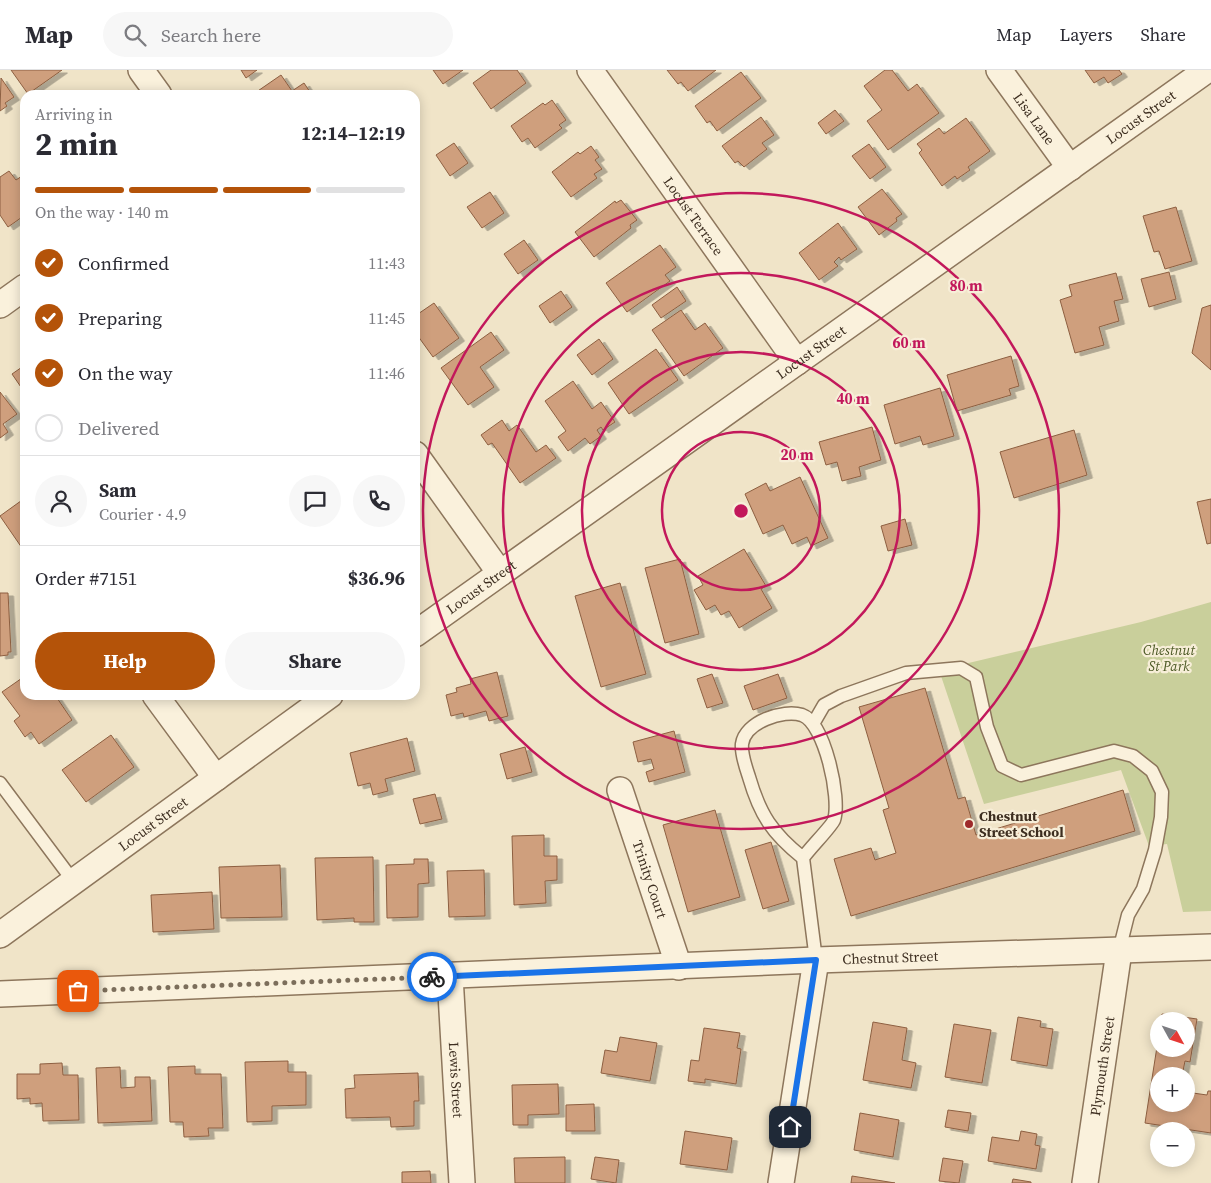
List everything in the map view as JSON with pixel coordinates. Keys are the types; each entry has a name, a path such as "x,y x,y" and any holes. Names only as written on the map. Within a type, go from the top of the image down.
{"street":[{"path":"141,70 155,90"},
{"name":"Locust Terrace","path":"590,70 797,362"},
{"name":"Lisa Lane","path":"999,70 1070,168"},
{"name":"Locust Street","path":"420,630 1207,70"},
{"path":"0,305 20,291"},
{"path":"420,461 500,573"},
{"path":"160,700 216,778"},
{"name":"Locust Street","path":"0,935 323,700"},
{"name":"Trinity Court","path":"620,790 679,967"},
{"name":"Chestnut Street","path":"0,994 816,960 1211,947"},
{"name":"Plymouth Street","path":"1085,1183 1119,951"},
{"path":"781,1183 816,960"},
{"name":"Lewis Street","path":"450,976 462,1183"}],"lane":[{"path":"813,724 824,705 842,696 906,674 961,668 976,677 987,726 1002,766 1021,775 1114,751 1133,756 1152,771 1162,792 1161,817 1155,850 1143,889 1128,914 1119,951"},
{"path":"803,858 782,841 768,825 757,803 746,767 742,744 749,728 767,719 789,713 803,715 813,724 825,749 836,799 834,821 812,844 803,858 816,960"},
{"path":"0,783 74,882"}],"green space":[{"name":"Chestnut St Park","path":"1211,602 1211,911 1183,912 1167,844 1149,846 1121,770 984,804 939,670 1141,622"}],"building":[{"path":"11,70 62,70 34,90 25,90"},
{"path":"241,70 257,70 246,78"},
{"path":"433,70 463,70 443,84"},
{"path":"491,70 517,70 526,83 491,109 473,83"},
{"path":"667,70 716,70 688,91 681,82 678,84"},
{"path":"885,70 892,70 908,91 917,84 939,113 888,150 867,121 882,110 864,86"},
{"path":"1085,70 1119,70 1122,74 1108,83 1104,77 1094,83"},
{"path":"741,72 761,98 717,131 710,121 707,123 695,106"},
{"path":"281,75 291,90 259,90"},
{"path":"1,78 14,97 5,103 7,106 0,111"},
{"path":"304,83 309,90 294,90"},
{"path":"552,100 566,120 559,125 562,128 535,148 528,138 522,142 511,126 543,103 545,105"},
{"path":"835,110 844,121 826,134 818,123"},
{"path":"761,117 774,135 762,143 767,149 744,167 738,161 735,163 722,146"},
{"path":"966,118 990,151 968,167 970,170 957,179 955,176 942,186 919,153 922,150 917,144 939,128 944,134"},
{"path":"454,143 468,163 450,176 436,155"},
{"path":"869,144 886,167 870,179 852,156"},
{"path":"591,146 599,157 595,160 602,169 594,174 597,178 571,197 552,172 578,152 580,154"},
{"path":"9,171 16,180 20,177 20,219 8,227 0,215 0,177"},
{"path":"882,189 902,214 896,218 897,221 879,235 858,207"},
{"path":"490,192 504,213 482,228 467,207"},
{"path":"621,200 637,220 630,225 631,228 594,257 575,232 615,201 616,203"},
{"path":"1176,207 1192,261 1165,269 1159,251 1154,252 1143,216"},
{"path":"838,223 857,249 841,260 839,257 834,262 838,266 819,280 799,253"},
{"path":"524,240 538,260 518,274 504,254"},
{"path":"660,245 676,267 665,275 670,281 627,312 606,283"},
{"path":"1169,272 1176,299 1149,307 1141,279"},
{"path":"1116,273 1123,299 1114,301 1119,321 1099,327 1104,345 1075,353 1060,300 1072,296 1069,285"},
{"path":"677,287 686,301 661,318 652,305"},
{"path":"561,291 572,307 550,323 539,306"},
{"path":"434,303 459,338 433,357 420,339 420,313"},
{"path":"1211,305 1211,370 1192,353 1202,308"},
{"path":"681,310 695,330 705,323 723,348 684,376 652,330"},
{"path":"491,332 504,350 480,367 494,387 468,405 441,368"},
{"path":"599,339 613,359 592,375 577,355"},
{"path":"656,349 678,380 629,414 608,383"},
{"path":"1011,356 1019,386 1009,389 1011,395 957,411 947,375"},
{"path":"20,368 20,386 12,374"},
{"path":"573,381 592,409 601,402 615,422 603,430 601,427 597,430 601,436 590,444 585,438 568,451 558,437 566,431 545,401"},
{"path":"940,388 954,436 923,445 920,436 895,444 884,405"},
{"path":"0,392 17,414 3,424 8,432 0,438"},
{"path":"502,420 509,431 517,425 536,452 546,445 556,458 520,483 492,443 488,445 481,435"},
{"path":"872,427 881,460 859,467 861,476 842,481 837,462 826,465 819,442"},
{"path":"1074,430 1087,475 1014,498 1000,452"},
{"path":"800,477 828,538 811,546 807,537 792,544 783,525 763,534 745,494 766,483 770,491"},
{"path":"1211,499 1211,543 1207,544 1197,502"},
{"path":"20,502 20,545 0,516"},
{"path":"905,519 912,545 888,551 881,526"},
{"path":"744,549 766,586 761,589 772,608 739,628 729,611 721,615 715,605 706,610 694,590 703,585 698,576"},
{"path":"680,559 699,634 665,643 645,568"},
{"path":"620,583 646,674 601,687 575,596"},
{"path":"0,593 8,593 11,652 8,652 8,655 0,656"},
{"path":"497,672 508,716 489,721 486,711 464,717 463,713 451,716 446,695 457,692 456,688 471,684 470,679"},
{"path":"712,674 723,703 707,708 697,679"},
{"path":"778,674 787,698 753,710 744,686"},
{"path":"20,679 20,700 58,700 72,720 39,744 31,732 25,737 14,721 20,716 2,692"},
{"path":"925,688 958,799 965,797 976,835 1123,790 1135,831 851,916 834,859 871,848 875,860 896,853 883,810 889,808 859,707"},
{"path":"674,731 685,772 649,782 646,772 654,769 651,759 638,762 633,742"},
{"path":"111,735 134,767 86,802 62,770"},
{"path":"407,738 415,771 385,779 388,791 373,795 370,783 358,786 350,753"},
{"path":"525,747 532,772 507,779 500,754"},
{"path":"435,794 442,819 420,824 413,799"},
{"path":"715,810 740,897 688,912 663,825"},
{"path":"544,835 544,856 557,856 557,880 545,881 546,903 514,905 512,836"},
{"path":"771,842 789,901 763,909 745,850"},
{"path":"373,857 374,922 354,922 354,918 317,920 315,858"},
{"path":"414,859 428,859 429,883 418,884 418,917 387,918 386,865 414,864"},
{"path":"280,865 282,917 221,918 219,867"},
{"path":"484,870 485,916 449,917 447,871"},
{"path":"212,892 214,929 153,932 151,895"},
{"path":"1018,1017 1041,1021 1040,1027 1053,1029 1047,1066 1011,1060"},
{"path":"873,1022 907,1028 902,1060 916,1063 911,1088 863,1080"},
{"path":"954,1024 991,1030 982,1083 945,1077"},
{"path":"704,1028 740,1033 737,1048 741,1049 736,1084 705,1079 705,1083 688,1081 691,1060 699,1061"},
{"path":"620,1037 657,1043 650,1081 601,1073 605,1050 617,1052"},
{"path":"1155,1058 1191,1058 1190,1062 1185,1061 1184,1067 1154,1067"},
{"path":"288,1061 288,1072 306,1072 306,1105 272,1106 272,1121 247,1122 245,1062"},
{"path":"62,1063 63,1075 78,1075 79,1120 43,1121 42,1103 30,1104 30,1098 17,1099 17,1074 40,1074 40,1064"},
{"path":"195,1066 195,1074 221,1074 223,1128 208,1128 209,1136 184,1137 183,1122 170,1122 168,1067"},
{"path":"120,1067 121,1088 135,1087 135,1077 150,1077 152,1121 98,1123 96,1068"},
{"path":"418,1073 419,1101 414,1101 414,1126 391,1127 390,1117 346,1118 345,1089 355,1088 354,1075"},
{"path":"558,1084 559,1114 528,1115 528,1125 513,1125 512,1085"},
{"path":"1150,1091 1150,1112 1195,1112 1195,1093 1207,1095 1208,1091 1211,1091 1211,1133 1195,1131 1195,1122 1145,1123"},
{"path":"594,1104 595,1131 566,1131 566,1105"},
{"path":"948,1110 971,1113 968,1131 945,1127"},
{"path":"860,1113 899,1120 893,1157 854,1150"},
{"path":"685,1131 732,1138 727,1170 680,1164"},
{"path":"1021,1131 1037,1134 1035,1145 1040,1146 1036,1169 988,1161 992,1137 1019,1141"},
{"path":"565,1157 565,1183 515,1183 514,1158"},
{"path":"595,1157 619,1160 616,1183 591,1179"},
{"path":"943,1158 963,1161 959,1183 939,1181"},
{"path":"430,1171 431,1183 402,1183 402,1172"},
{"path":"852,1176 895,1183 851,1183"},
{"path":"1013,1179 1031,1182 1031,1183 1012,1183"}],"way so far":[{"path":"78,991 432,977"}],"place":[{"name":"Chestnut Street School","path":"969,824"}],"route":[{"path":"432,977 816,960 790,1127"}]}
